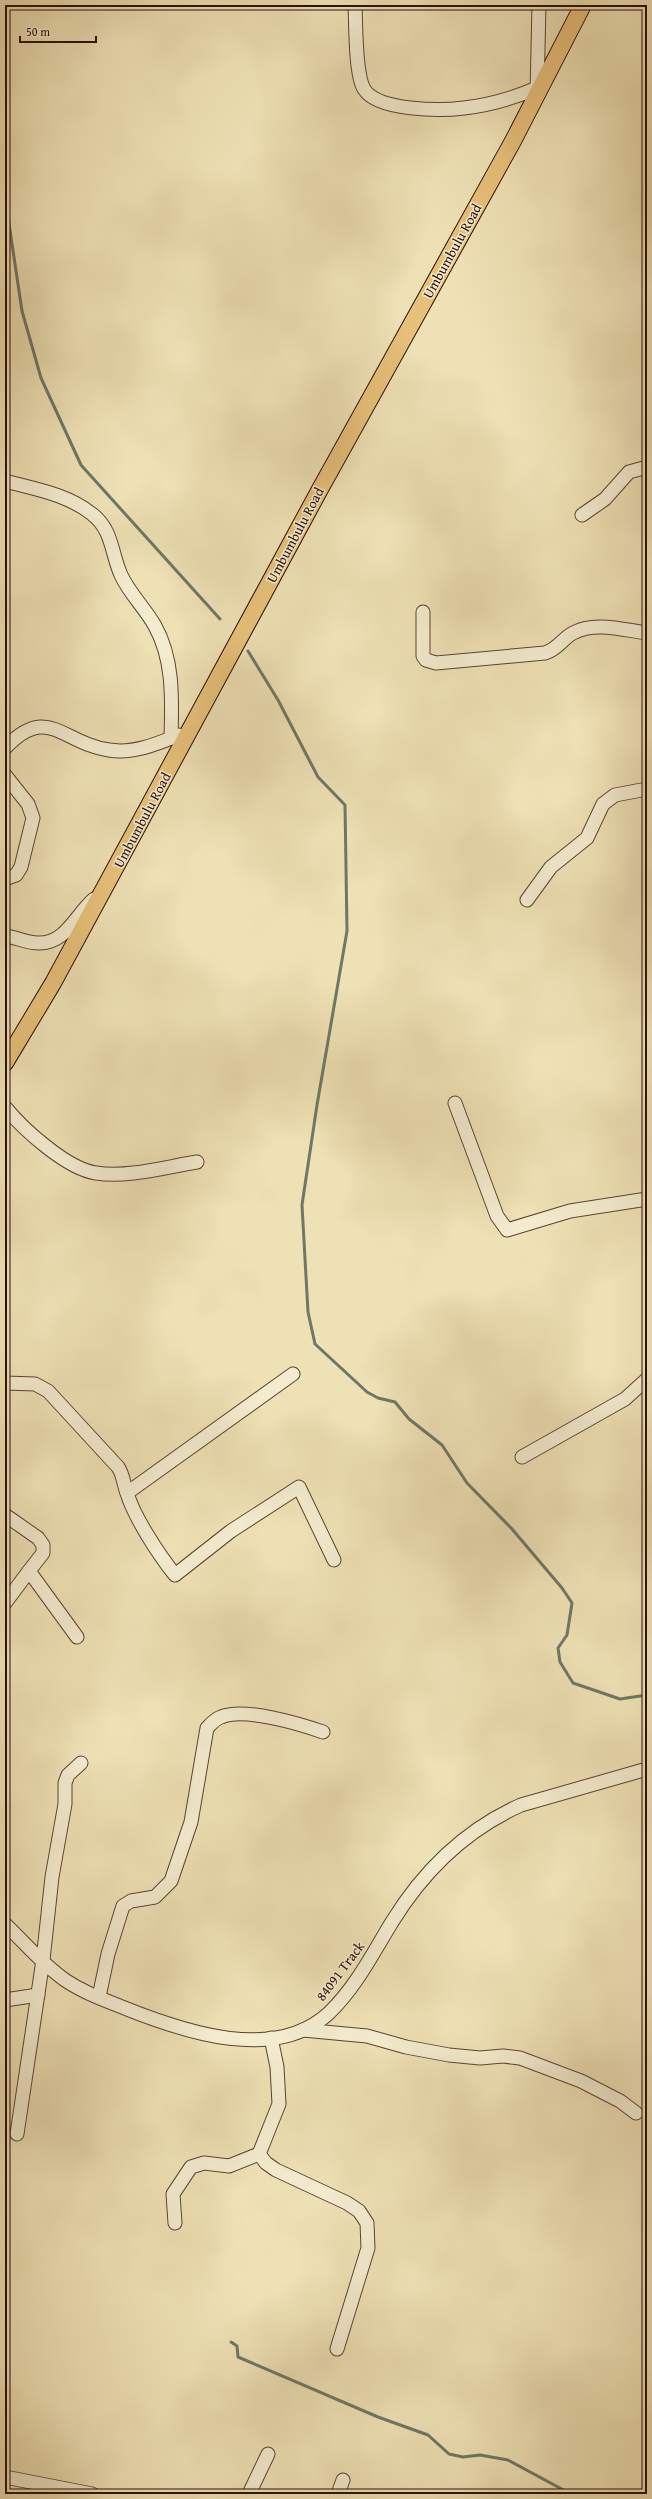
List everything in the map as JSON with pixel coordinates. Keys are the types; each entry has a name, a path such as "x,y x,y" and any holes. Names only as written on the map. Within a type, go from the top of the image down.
{"main road":[{"name":"Umbumbulu Road","path":"5,1063 26,1030 105,890 319,491 583,5"}],"street":[{"path":"355,5 361,83 368,95 379,102 396,106 465,108 537,92 539,5"},
{"path":"582,515 605,499 630,472 647,467"},
{"path":"5,481 69,500 93,514 107,530 122,578 147,612 162,642 168,660 172,696 171,738"},
{"path":"423,612 424,656 426,660 436,663 545,653 558,646 571,633 588,627 647,633"},
{"path":"5,748 20,732 38,726 55,730 85,744 116,751 150,746 190,730"},
{"path":"5,775 28,804 33,818 21,867 16,875 5,879"},
{"path":"527,900 551,867 587,838 603,804 615,795 647,789"},
{"path":"5,936 38,943 55,940 68,930 87,906 105,890"},
{"path":"455,1103 492,1205 507,1230 570,1211 647,1199"},
{"path":"5,1107 21,1125 70,1162 94,1173 117,1174 197,1162"},
{"path":"127,1493 293,1374"},
{"path":"522,1457 625,1399 647,1379"},
{"path":"5,1383 35,1384 48,1391 118,1467 124,1476 127,1493 149,1536 175,1575 231,1531 299,1487 334,1560"},
{"path":"5,1515 38,1538 43,1545 43,1554 5,1603"},
{"path":"29,1571 77,1637"},
{"path":"98,1997 108,1954 123,1906 131,1901 155,1897 171,1881 191,1822 207,1728 221,1716 233,1714 276,1718 323,1732"},
{"path":"17,2134 38,1995 52,1876 65,1804 65,1783 68,1776 81,1763"},
{"name":"84091 Track","path":"5,1924 63,1978 98,1997 193,2032 224,2038 271,2038 303,2030 334,2006 359,1976 403,1905 418,1884 432,1867 461,1840 502,1814 521,1805 647,1769"},
{"path":"5,2000 38,1995"},
{"path":"303,2030 367,2036 406,2047 449,2055 480,2058 503,2056 520,2058 581,2081 620,2101 636,2113"},
{"path":"175,2223 173,2194 191,2167 204,2163 229,2166 259,2154 279,2104 277,2067 271,2038"},
{"path":"259,2154 266,2163 276,2170 302,2180 347,2203 359,2211 367,2223 368,2248 337,2349"},
{"path":"249,2494 268,2454"},
{"path":"5,2477 92,2494"},
{"path":"338,2494 343,2480"}],"waterway":[{"path":"5,197 22,311 41,378 81,465 220,619"},
{"path":"248,651 278,700 318,777 345,805 347,931 317,1105 302,1205 308,1312 315,1344 367,1392 378,1398 395,1402 409,1419 442,1445 467,1483 512,1529 562,1588 572,1603 567,1635 558,1648 560,1662 573,1683 620,1699 647,1695"},
{"path":"231,2342 237,2346 238,2357 378,2417 428,2435 449,2454 463,2457 480,2455 508,2460 571,2494"}]}
